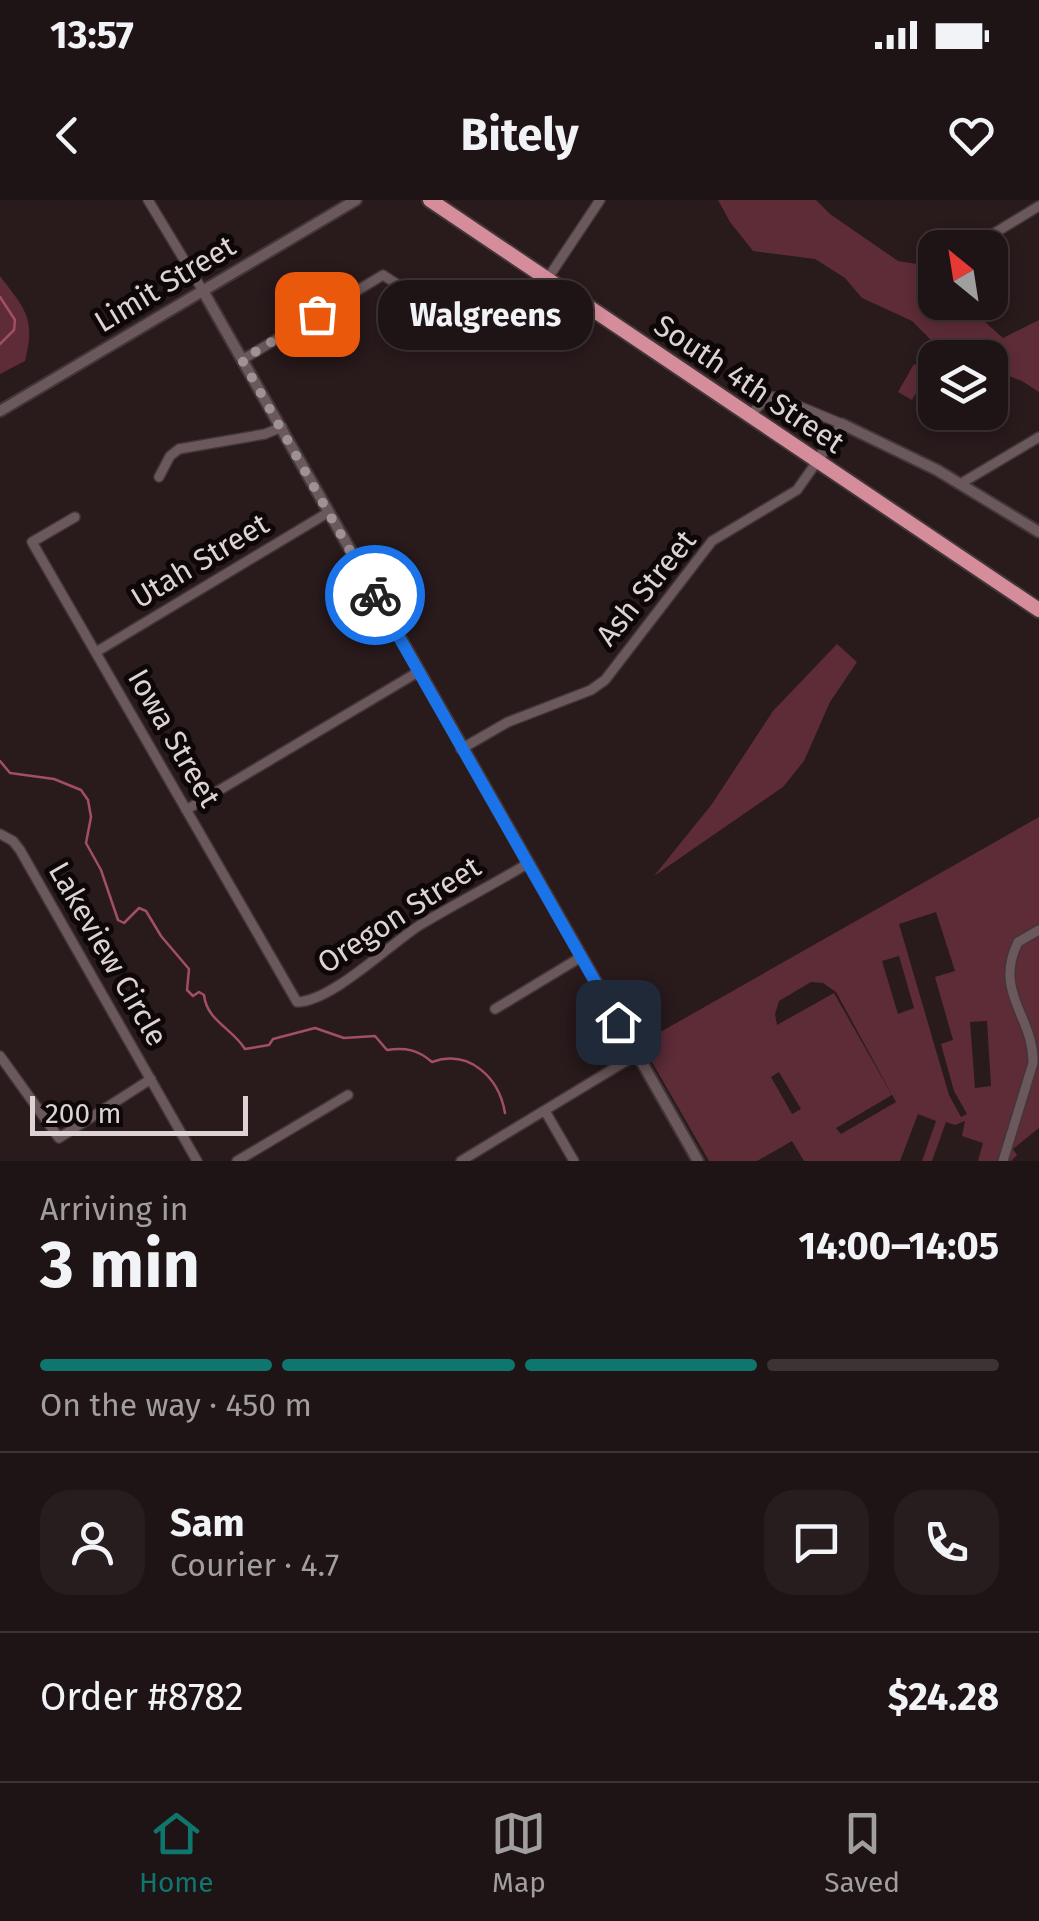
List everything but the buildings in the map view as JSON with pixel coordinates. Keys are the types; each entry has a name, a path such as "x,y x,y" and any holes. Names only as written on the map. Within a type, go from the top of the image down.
{"highway":[{"name":"South 4th Street","path":"430,200 1039,610"}],"street":[{"path":"148,200 282,427 698,1161"},
{"name":"Limit Street","path":"0,411 356,200"},
{"path":"242,360 383,275 454,321 526,311 600,200"},
{"path":"999,230 1039,206"},
{"path":"750,417 766,397 778,397 900,450 1039,532"},
{"name":"Ash Street","path":"462,748 508,722 590,690 605,680 712,541 797,490 842,424"},
{"path":"159,477 170,456 179,449 265,434 282,427"},
{"path":"960,484 1039,437"},
{"name":"Utah Street","path":"96,652 329,512"},
{"name":"Iowa Street","path":"75,517 32,542 297,1002"},
{"path":"186,810 418,672"},
{"name":"Lakeview Circle","path":"0,834 20,850 150,1079 58,1138 0,1056"},
{"name":"Oregon Street","path":"297,1002 308,1002 359,971 418,926 528,864"},
{"path":"1004,1160 1034,1054 1017,1012 1008,971 1018,942 1039,930"},
{"path":"495,1009 581,957"},
{"path":"461,1161 636,1055"},
{"path":"150,1079 197,1161"},
{"path":"237,1161 348,1094"},
{"path":"545,1112 574,1161"}],"shaded area":[{"path":"718,200 816,200 898,261 918,264 918,320 983,320 1003,338 1039,320 1039,392 1008,376 1008,340 931,340 912,321 862,298 845,278 815,259 753,251"},
{"path":"0,276 22,306 29,334 25,361 0,374"},
{"path":"914,364 918,366 918,390 912,400 898,392"},
{"path":"837,644 857,662 830,702 804,761 783,787 654,876 712,804 773,711"},
{"path":"1039,817 1039,1128 1013,1149 1017,1155 1011,1161 978,1161 983,1143 962,1136 965,1121 955,1125 946,1122 932,1161 922,1161 936,1121 918,1114 900,1161 804,1161 792,1141 757,1161 709,1161 641,1043","holes":["936,912 955,971 935,977 953,1040 941,1044 954,1091 967,1114 961,1117 949,1095 899,924","899,956 914,1008 898,1014 882,961","811,982 823,983 836,992 896,1102 841,1134 836,1128 892,1095 834,993 777,1025 779,1001","987,1021 991,1086 975,1088 970,1022","779,1072 801,1109 792,1114 771,1077"]}],"waterway":[{"path":"0,297 15,320 14,330 0,344"},
{"path":"0,761 10,773 54,779 81,790 88,800 91,817 86,843 101,870 118,920 124,923 139,908 146,911 189,969 187,990 193,996 199,992 204,995 215,1018 245,1049 269,1045 273,1039 315,1028 344,1038 375,1036 387,1050 411,1050 432,1062 458,1059 470,1063 489,1078 505,1113"}],"way so far":[{"path":"317,314 242,360 375,595"}],"place":[{"name":"Walgreens","path":"317,314"}],"route":[{"path":"375,595 618,1022"}]}
